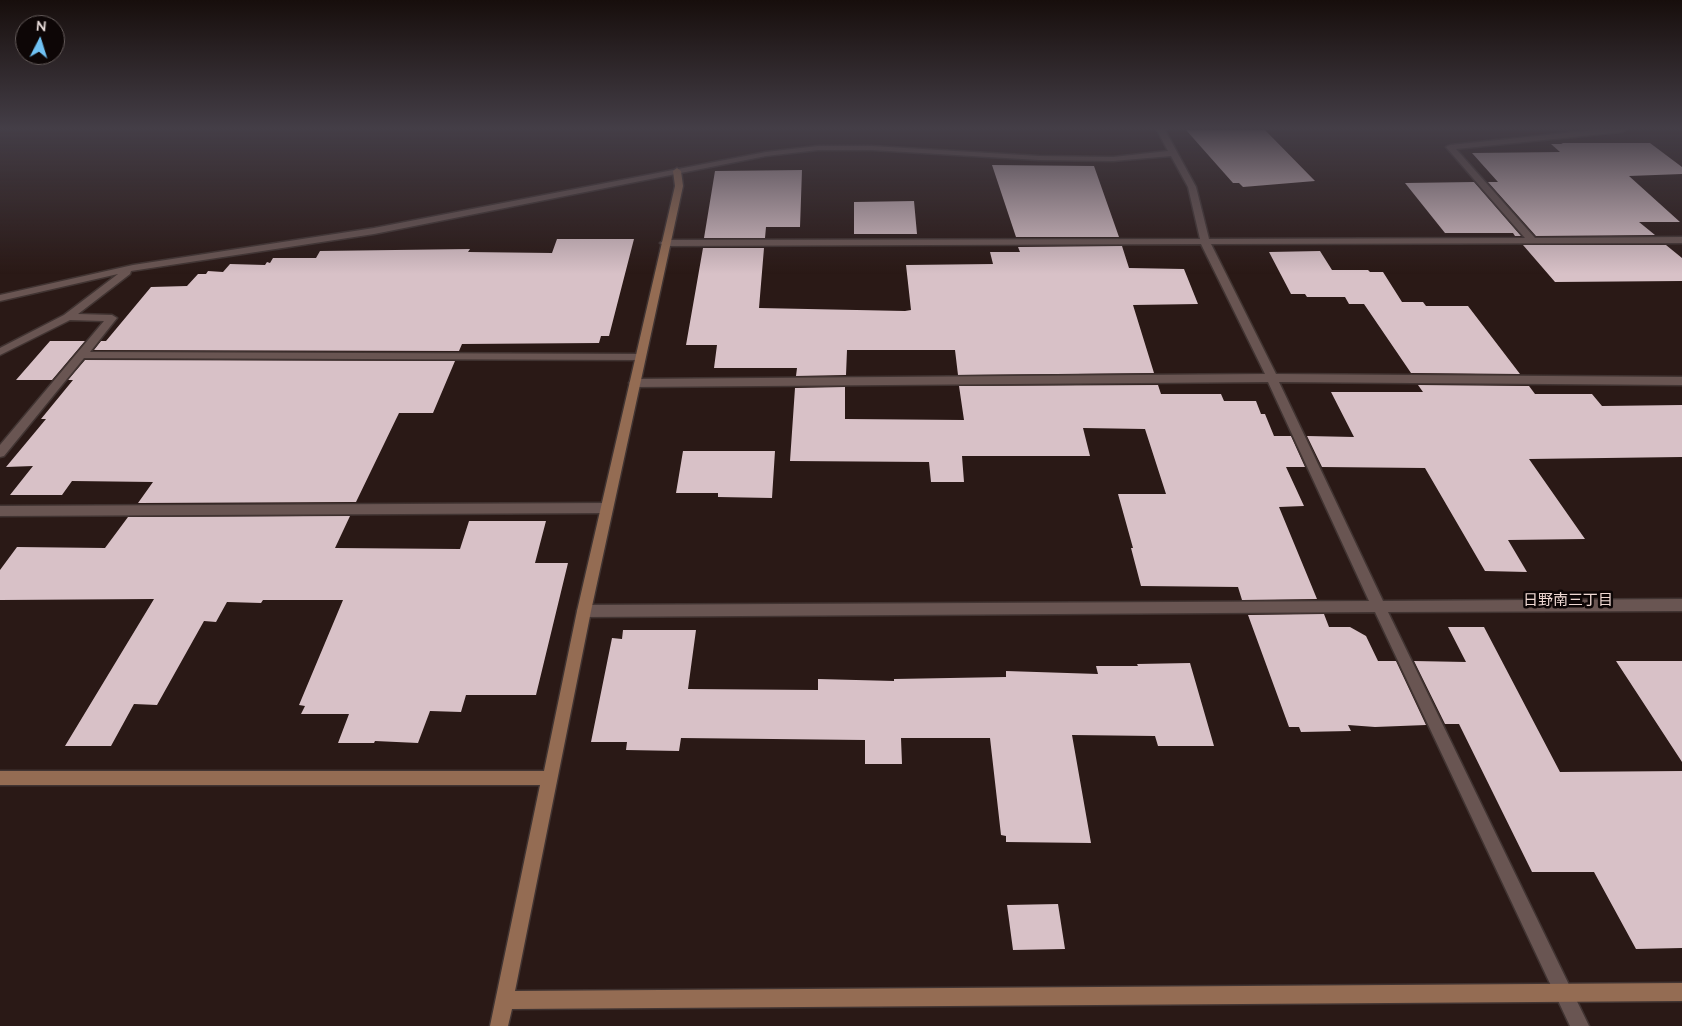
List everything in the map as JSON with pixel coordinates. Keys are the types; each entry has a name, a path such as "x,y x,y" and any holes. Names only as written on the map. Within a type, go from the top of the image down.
{"street":[{"path":"0,298 133,268 374,230 642,178"},
{"path":"499,1026 584,611 679,186 678,178"},
{"path":"1187,178 1192,187 1205,242 1272,378 1378,605 1580,1026"},
{"path":"1477,178 1532,240"},
{"path":"665,243 1682,240"},
{"path":"0,352 68,317 133,268"},
{"path":"0,453 112,318 68,317"},
{"path":"83,355 640,357"},
{"path":"634,383 1272,378 1682,381"},
{"path":"0,511 607,508"},
{"path":"584,611 1378,605 1682,605"},
{"path":"0,778 550,778"},
{"path":"504,1000 1682,992"}],"building":[{"path":"714,178 802,178 800,227 766,227 765,238 704,238"},
{"path":"996,178 1098,178 1119,237 1016,237"},
{"path":"1228,178 1312,178 1315,181 1243,187 1239,183 1233,183"},
{"path":"1494,178 1631,178 1680,222 1639,222 1655,235 1536,236 1488,182 1498,182"},
{"path":"1474,182 1521,236 1515,236 1513,233 1445,233 1405,183"},
{"path":"914,201 917,234 854,234 854,202"},
{"path":"557,239 634,239 609,336 601,336 599,343 462,344 459,351 94,350 101,341 106,341 151,287 187,286 198,274 206,274 208,271 223,272 230,264 265,265 267,262 270,263 273,258 316,258 320,251 470,249 468,252 552,253"},
{"path":"1523,245 1666,245 1682,258 1682,281 1555,282"},
{"path":"1122,246 1129,268 1184,269 1198,304 1133,305 1154,373 958,375 955,350 847,350 846,375 796,376 797,368 714,368 717,345 686,345 703,248 764,248 759,308 905,311 911,310 906,265 993,264 990,252 1020,252 1018,247"},
{"path":"1320,251 1332,270 1383,272 1402,302 1423,302 1426,306 1468,306 1520,374 1411,373 1364,304 1349,304 1345,297 1307,297 1305,294 1291,294 1269,252"},
{"path":"50,341 85,341 52,380 16,380"},
{"path":"85,360 455,361 433,413 399,413 356,502 138,503 153,482 72,481 62,495 10,495 33,466 6,467 46,419 41,419 73,380 68,380"},
{"path":"1158,385 1161,394 1221,394 1224,401 1256,401 1261,414 1265,414 1274,436 1291,436 1305,467 1286,467 1304,506 1279,507 1317,599 1242,600 1238,587 1141,586 1118,494 1166,494 1145,429 1083,428 1090,456 962,456 964,482 931,482 929,462 790,461 795,388 845,387 845,419 964,420 959,386"},
{"path":"1418,385 1529,386 1535,394 1592,394 1602,406 1682,405 1682,457 1529,459 1585,539 1508,540 1527,572 1485,571 1425,468 1322,467 1307,436 1354,437 1331,392 1423,392"},
{"path":"683,451 775,451 772,498 718,497 718,493 676,493"},
{"path":"350,516 335,548 460,549 469,521 546,521 535,563 568,563 536,695 466,695 461,712 430,711 418,743 375,741 374,743 338,743 349,714 301,714 305,706 299,705 343,600 263,600 261,603 227,602 216,622 204,621 157,705 134,704 111,746 65,746 154,599 0,600 0,570 17,547 105,548 128,517"},
{"path":"1324,614 1329,627 1350,627 1366,636 1378,661 1396,661 1426,725 1375,727 1348,725 1351,731 1301,732 1299,727 1289,727 1248,615"},
{"path":"1448,627 1484,627 1560,772 1682,771 1682,948 1636,949 1594,872 1532,872 1459,724 1445,724 1414,661 1466,662"},
{"path":"623,630 696,630 688,689 818,690 818,679 894,681 894,679 1006,677 1006,671 1098,674 1096,666 1190,663 1214,746 1158,746 1155,736 1072,735 1091,843 1006,842 1006,836 1001,835 990,738 901,738 902,764 865,764 865,740 681,738 679,751 626,750 627,742 591,742 612,638 622,639"},
{"path":"1616,661 1682,661 1682,762"},
{"path":"1058,904 1065,949 1013,950 1007,905"}],"district":[{"name":"日野南三丁目","path":"1568,600"}]}
